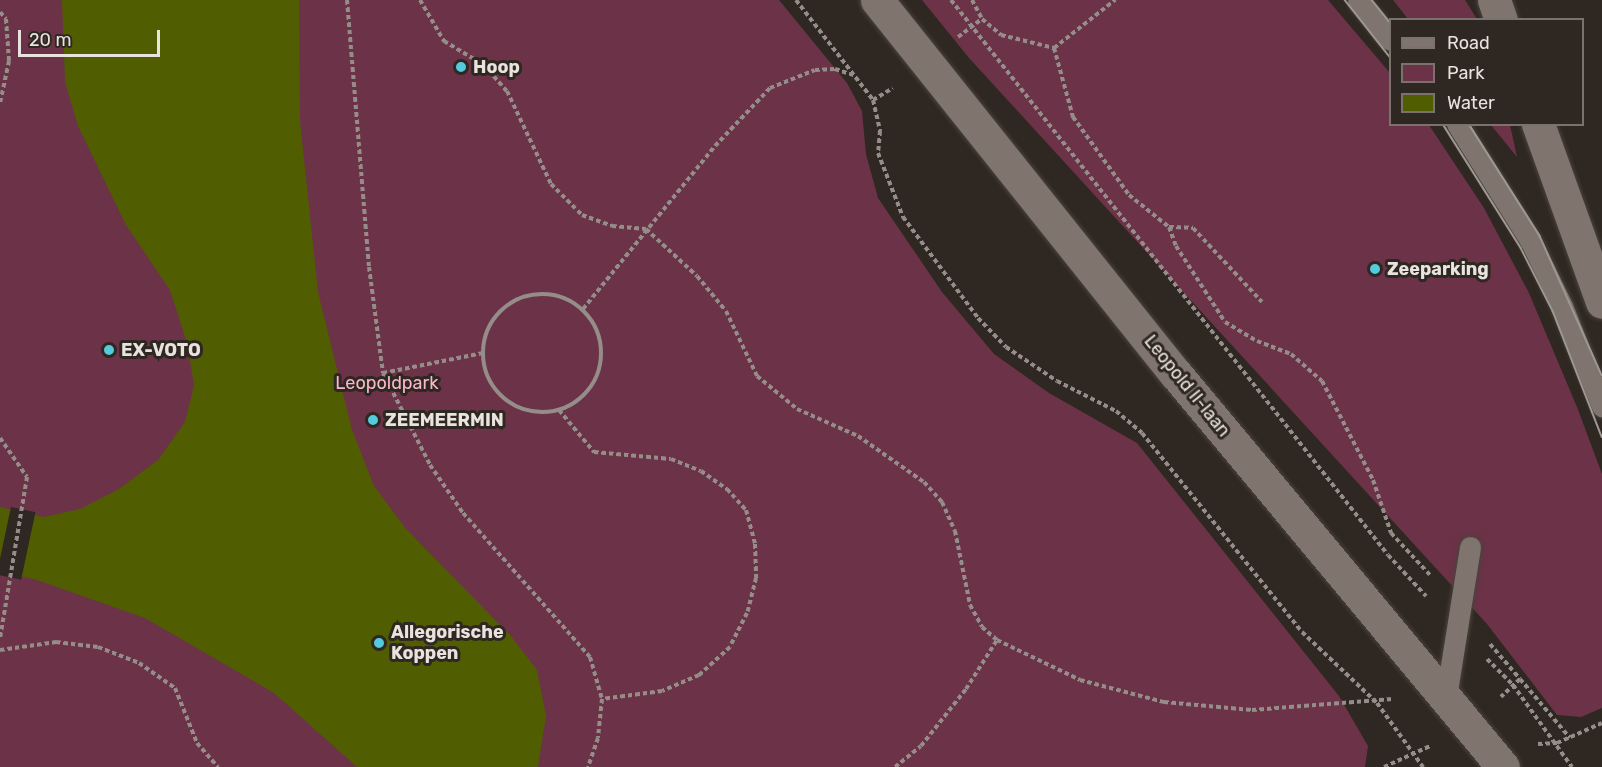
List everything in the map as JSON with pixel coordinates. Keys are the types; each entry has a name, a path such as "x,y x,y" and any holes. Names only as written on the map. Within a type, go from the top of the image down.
{"street":[{"name":"Leopold II-laan","path":"877,0 1176,374 1503,767"},
{"path":"1494,0 1500,18"},
{"path":"1539,126 1602,302"}],"lane":[{"path":"1358,0 1389,39"},
{"path":"1458,126 1531,242 1562,306 1602,406"},
{"path":"1446,697 1470,547"}],"path":[{"path":"347,0 369,267 383,373 420,449 462,513 501,552 590,657 602,699 598,738 588,767"},
{"path":"420,0 444,41 484,65 507,91 552,184 582,215 612,226 646,229 697,276 726,311 757,376 797,409 858,436 924,482 942,502 955,531 970,605 982,627 997,640 1080,680 1164,702 1252,710 1377,703 1400,698"},
{"path":"796,0 857,76 878,109 878,153 903,217 978,318 1006,346 1057,381 1116,411 1142,433 1302,632 1377,703 1423,767"},
{"path":"951,0 1388,555 1460,620 1520,679 1570,738"},
{"path":"972,0 982,19 1001,35 1054,48"},
{"path":"1054,48 1115,0"},
{"path":"0,12 6,19 9,61 0,103"},
{"path":"1054,48 1073,117 1129,195 1169,227 1176,246 1225,322 1291,354 1323,381 1373,480 1391,532 1513,685 1572,767"},
{"path":"583,309 715,146 770,88 815,70 835,69 857,76"},
{"path":"1169,227 1193,228 1262,302"},
{"path":"553,294 583,309 596,326 602,346 600,366 592,385 577,400 559,410 541,412 507,400 494,387 483,353 493,320 519,298 553,294"},
{"path":"383,373 483,353"},
{"path":"559,410 594,452 671,459 701,471 727,489 746,510 755,544 756,578 747,613 730,647 699,675 662,691 602,699"},
{"path":"0,438 27,477 0,639"},
{"path":"895,767 929,736 966,689 997,640"},
{"path":"0,650 56,642 98,647 139,663 175,688 196,743 218,767"},
{"path":"1513,685 1520,679"},
{"path":"1384,767 1415,753"}],"green space":[{"name":"Leopoldpark","path":"0,0 779,0 847,83 862,111 866,154 878,198 942,292 994,354 1049,393 1137,443 1339,696 1368,746 1365,767 0,767"},
{"path":"922,0 1328,0 1389,72 1389,126 1430,126 1484,208 1529,293 1577,407 1602,474 1602,708 1581,717 1557,715 1487,624 969,58"},
{"path":"1393,0 1465,0 1476,18 1407,18"},
{"path":"1492,126 1510,126 1517,157"}],"water":[{"path":"62,0 299,0 300,121 318,292 352,430 374,486 406,529 510,635 537,670 546,716 538,767 357,767 274,693 145,618 34,579 0,572 0,507 44,517 80,509 119,489 158,460 185,422 194,385 187,343 170,290 126,225 78,126 65,82"}],"pier":[{"path":"11,507 35,512 21,580 0,575 0,559"}],"tram line":[{"path":"1345,0 1389,56"},
{"path":"1372,0 1389,21"},
{"path":"1444,126 1521,248 1553,311 1602,437"},
{"path":"1470,126 1540,236 1602,375"}],"place":[{"name":"Hoop","path":"461,67"},
{"name":"Zeeparking","path":"1375,269"},
{"name":"EX-VOTO","path":"109,350"},
{"name":"ZEEMEERMIN","path":"373,420"},
{"name":"Allegorische Koppen","path":"379,643"}]}
